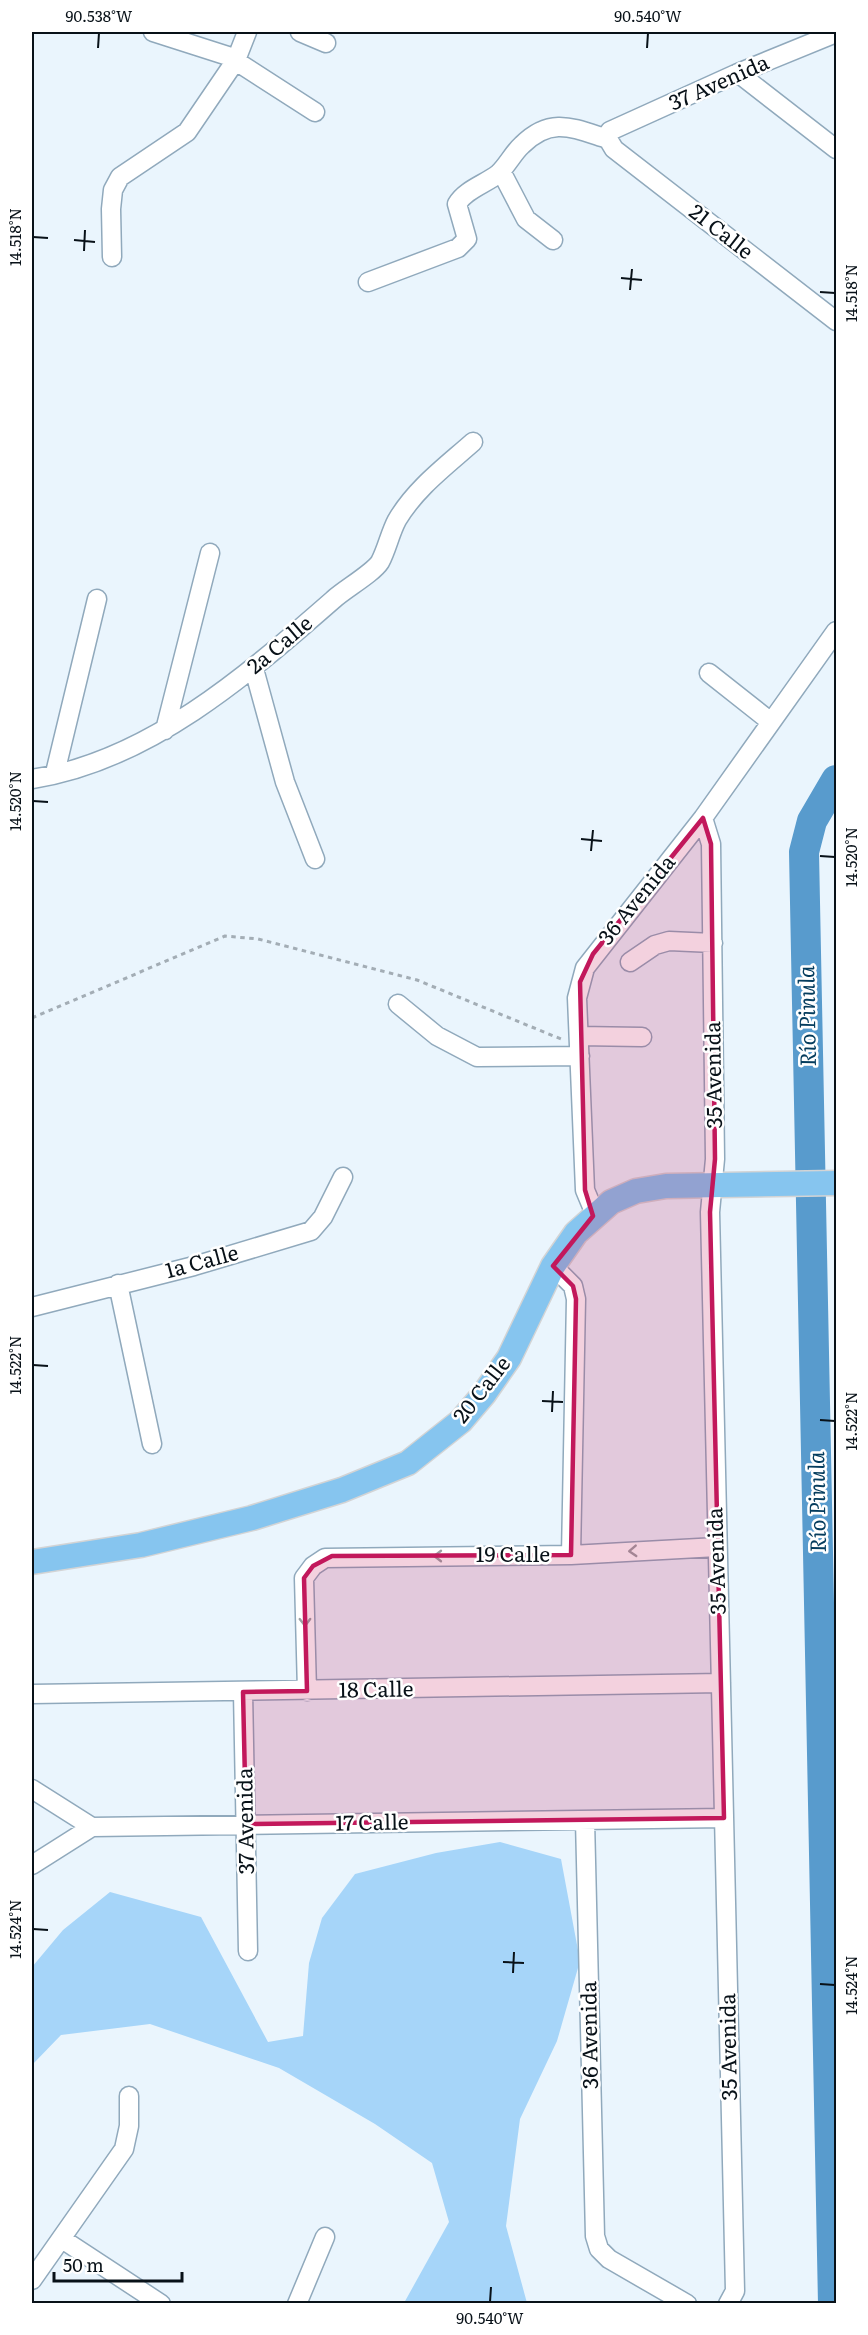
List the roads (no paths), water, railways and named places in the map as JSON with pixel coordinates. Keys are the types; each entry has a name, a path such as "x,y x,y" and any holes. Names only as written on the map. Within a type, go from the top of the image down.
{"main road":[{"name":"20 Calle","path":"32,1562 141,1545 252,1518 342,1490 408,1463 461,1421 484,1394 509,1358 553,1266 576,1233 611,1202 636,1191 666,1186 837,1183"}],"street":[{"path":"153,32 236,60 315,112"},
{"path":"112,257 111,209 113,190 120,177 187,132 236,60 247,32"},
{"path":"300,32 326,43"},
{"name":"37 Avenida","path":"608,139 610,131 738,73 837,33"},
{"path":"738,73 837,149"},
{"path":"368,282 458,248 467,238 457,204 462,196 484,185 501,171 521,145 543,128 568,126 608,139"},
{"name":"21 Calle","path":"608,139 614,149 837,321"},
{"path":"501,171 526,219 553,240"},
{"name":"2a Calle","path":"32,779 102,759 165,730 254,669 379,563 397,520 419,489 473,442"},
{"path":"165,730 210,553"},
{"path":"55,773 97,599"},
{"name":"36 Avenida","path":"595,1214 585,1190 577,998 585,968 703,818 837,631"},
{"path":"254,669 285,782 315,859"},
{"path":"709,673 771,722"},
{"name":"35 Avenida","path":"703,818 711,844 713,942 716,1159 710,1212 735,2291 728,2304"},
{"path":"630,962 655,945 669,941 713,942"},
{"path":"398,1004 437,1036 477,1057 580,1046 642,1036"},
{"name":"1a Calle","path":"32,1307 194,1266 311,1231 323,1217 343,1177"},
{"path":"553,1266 573,1286 576,1299 571,1554"},
{"path":"118,1284 152,1444"},
{"name":"19 Calle","path":"307,1691 304,1578 313,1566 332,1556 571,1554 717,1547"},
{"name":"18 Calle","path":"32,1694 721,1683"},
{"name":"37 Avenida","path":"243,1692 248,1951"},
{"path":"32,1790 92,1827 32,1865"},
{"name":"17 Calle","path":"92,1827 724,1818"},
{"name":"36 Avenida","path":"585,1820 595,2236 599,2249 609,2259 687,2304"},
{"path":"32,2280 124,2149 129,2126 129,2096"},
{"path":"297,2304 325,2237"},
{"path":"62,2239 156,2302"}],"waterway":[{"name":"Río Pinula","path":"833,2304 804,852 812,821 836,780"}]}
